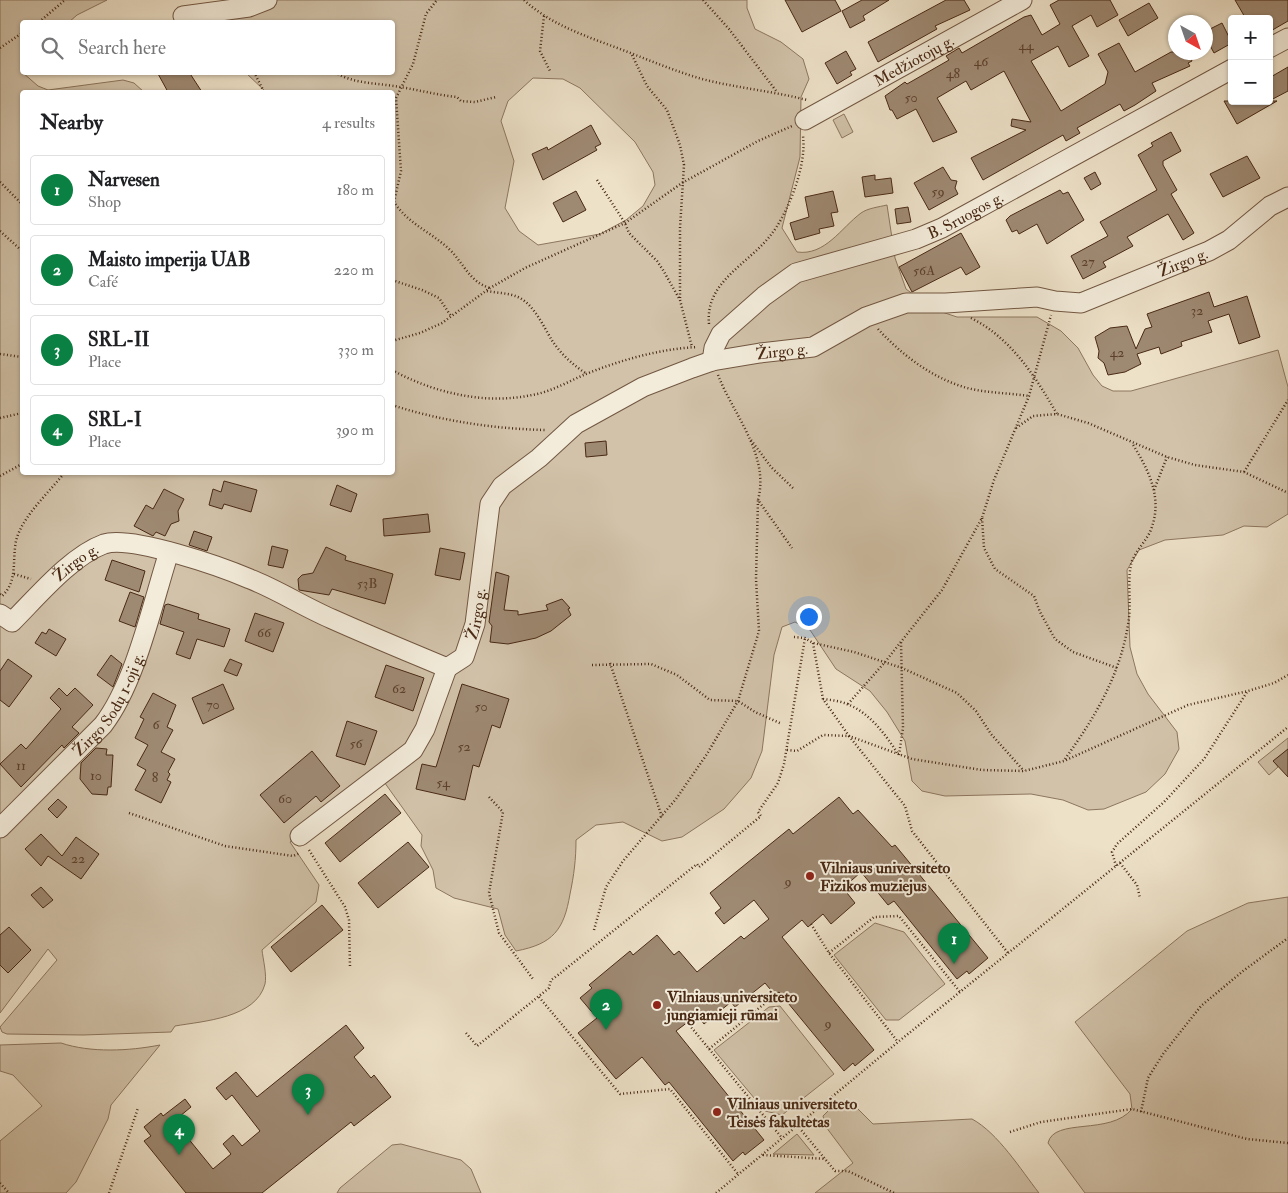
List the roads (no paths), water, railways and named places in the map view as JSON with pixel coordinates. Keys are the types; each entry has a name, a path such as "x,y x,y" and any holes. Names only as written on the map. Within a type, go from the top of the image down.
{"street":[{"path":"183,16 250,7 267,0"},
{"name":"Medžiotojų g.","path":"808,118 1022,0"},
{"path":"1273,46 1288,38"},
{"name":"B. Sruogos g.","path":"714,351 730,326 764,296 796,273 916,239 942,228 1228,70"},
{"name":"Žirgo g.","path":"4,623 84,555 104,544 117,542 169,552 252,579 302,606 447,668 464,657 475,624 490,504 502,486 539,458 568,430 714,351 814,347 866,317 906,303 946,303 1037,297 1054,302 1081,302 1209,251 1229,240 1270,206 1288,197"},
{"name":"Žirgo Sodų 1-oji g.","path":"0,828 103,725 116,708 126,686 169,552"},
{"path":"300,836 412,750 425,729 447,668"}],"place":[{"name":"Vilniaus universiteto Fizikos muziejus","path":"810,876"},
{"name":"Narvesen","path":"954,964"},
{"name":"Vilniaus universiteto jungiamieji rūmai","path":"657,1005"},
{"name":"Maisto imperija UAB","path":"606,1030"},
{"name":"Vilniaus universiteto Teisės fakultetas","path":"717,1112"},
{"name":"SRL-II","path":"308,1115"},
{"name":"SRL-I","path":"179,1155"}]}
